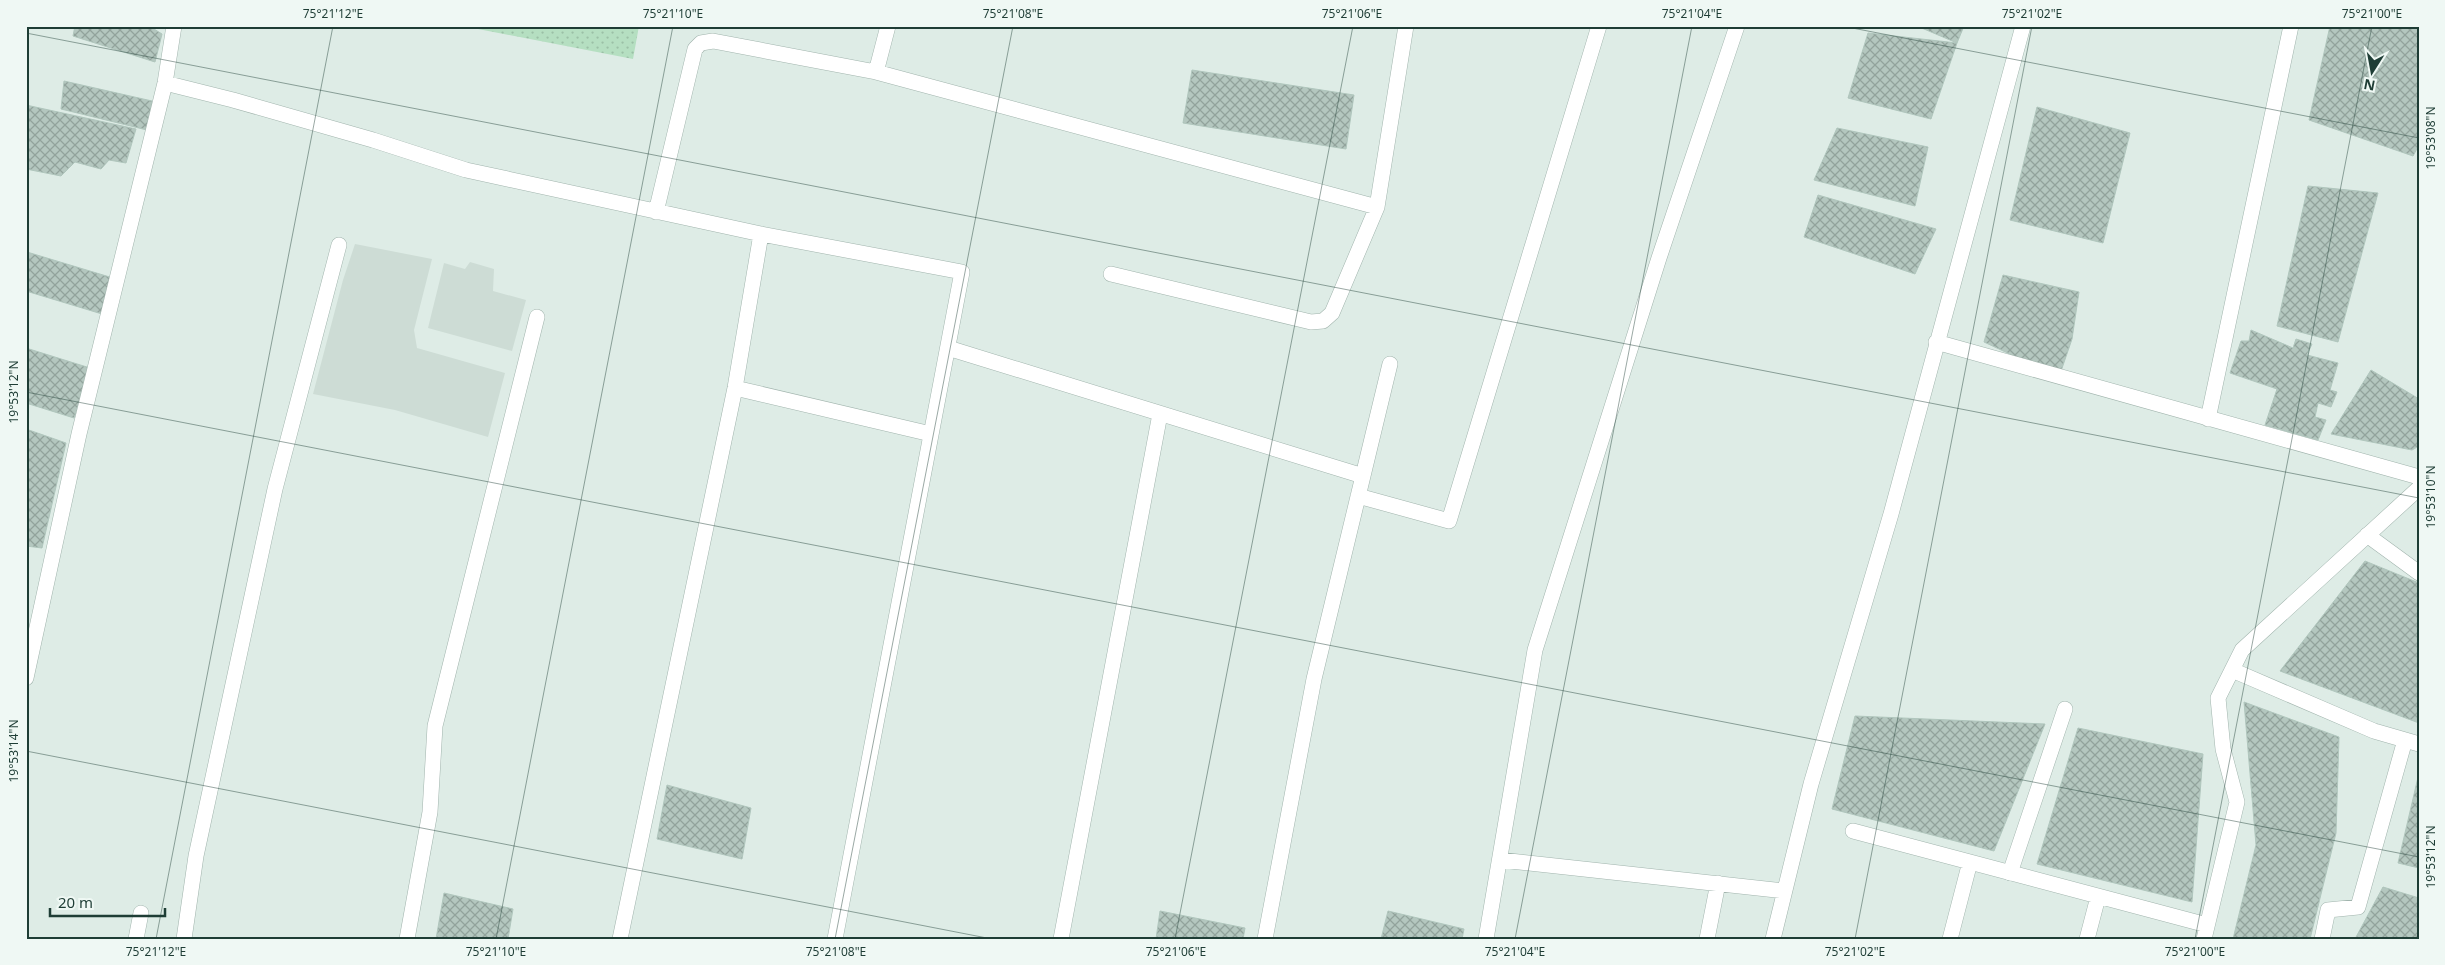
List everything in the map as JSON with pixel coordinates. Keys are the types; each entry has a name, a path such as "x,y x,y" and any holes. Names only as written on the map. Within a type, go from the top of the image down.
{"street":[{"path":"26,678 79,434 165,83 174,26"},
{"path":"876,72 888,26"},
{"path":"1111,274 1311,322 1323,321 1332,314 1377,206 1406,26"},
{"path":"1358,496 1449,521 1600,26"},
{"path":"1486,939 1501,860 1535,650 1658,258 1737,26"},
{"path":"1773,939 1811,784 1891,514 2023,26"},
{"path":"2208,418 2291,26"},
{"path":"656,212 695,49 701,43 713,41 876,72 1377,206"},
{"path":"165,83 364,137 466,170 761,234 962,272 835,939"},
{"path":"620,939 735,388 761,234"},
{"path":"184,939 196,856 275,489 339,244"},
{"path":"407,939 430,812 435,726 538,317"},
{"path":"1936,342 2419,477"},
{"path":"948,348 1363,476"},
{"path":"1265,939 1314,679 1390,364"},
{"path":"735,388 931,434"},
{"path":"1061,939 1160,414"},
{"path":"1853,830 2098,897 2206,932 2237,802 2223,749 2218,698 2242,650 2419,488"},
{"path":"2367,535 2419,573"},
{"path":"2232,670 2374,731 2412,742 2358,907 2328,910 2322,939"},
{"path":"2010,873 2064,709"},
{"path":"1501,860 1784,891"},
{"path":"1950,939 1970,862"},
{"path":"1707,939 1718,883"},
{"path":"2087,939 2098,897"},
{"path":"136,939 141,914"}],"shaded area":[{"path":"355,244 432,259 414,330 417,348 505,373 488,437 395,410 313,394 343,280"},
{"path":"470,262 494,269 493,291 526,300 512,351 428,328 444,263 465,269"}],"green space":[{"path":"479,26 639,26 633,59 478,29"}],"building":[{"path":"75,26 155,26 154,29 162,34 155,62 73,36"},
{"path":"1917,26 1964,26 1957,43"},
{"path":"2330,26 2419,26 2419,145 2413,156 2309,120"},
{"path":"1868,33 1957,43 1931,119 1848,98"},
{"path":"1192,70 1354,95 1346,149 1183,123"},
{"path":"64,81 152,101 147,130 61,109"},
{"path":"26,105 136,129 126,163 109,160 101,169 75,162 61,176 26,169"},
{"path":"2037,107 2130,133 2103,243 2010,220"},
{"path":"1837,128 1928,147 1915,206 1814,180"},
{"path":"2308,186 2378,193 2338,342 2277,326"},
{"path":"1818,195 1936,229 1915,274 1804,237"},
{"path":"27,252 113,278 102,314 26,291"},
{"path":"2003,275 2079,292 2072,339 2059,377 1984,342"},
{"path":"2251,330 2293,348 2296,339 2312,344 2307,355 2338,363 2330,390 2337,392 2331,407 2318,403 2315,417 2326,420 2318,440 2265,425 2277,389 2230,373 2241,341 2249,341"},
{"path":"26,348 90,368 74,418 26,403"},
{"path":"2371,370 2419,399 2419,446 2412,450 2331,434"},
{"path":"26,429 66,443 42,548 26,546"},
{"path":"2365,561 2419,583 2419,723 2280,671"},
{"path":"2244,702 2339,737 2336,833 2310,939 2233,939 2256,845"},
{"path":"1855,716 2045,724 1994,851 1832,809"},
{"path":"2078,728 2203,754 2192,902 2037,864"},
{"path":"2419,773 2419,868 2398,863"},
{"path":"667,785 751,808 742,859 657,839"},
{"path":"2383,887 2419,898 2419,939 2355,939"},
{"path":"444,893 513,909 508,939 436,939"},
{"path":"1160,911 1245,928 1243,939 1156,939"},
{"path":"1388,911 1464,929 1462,939 1381,939"}]}
